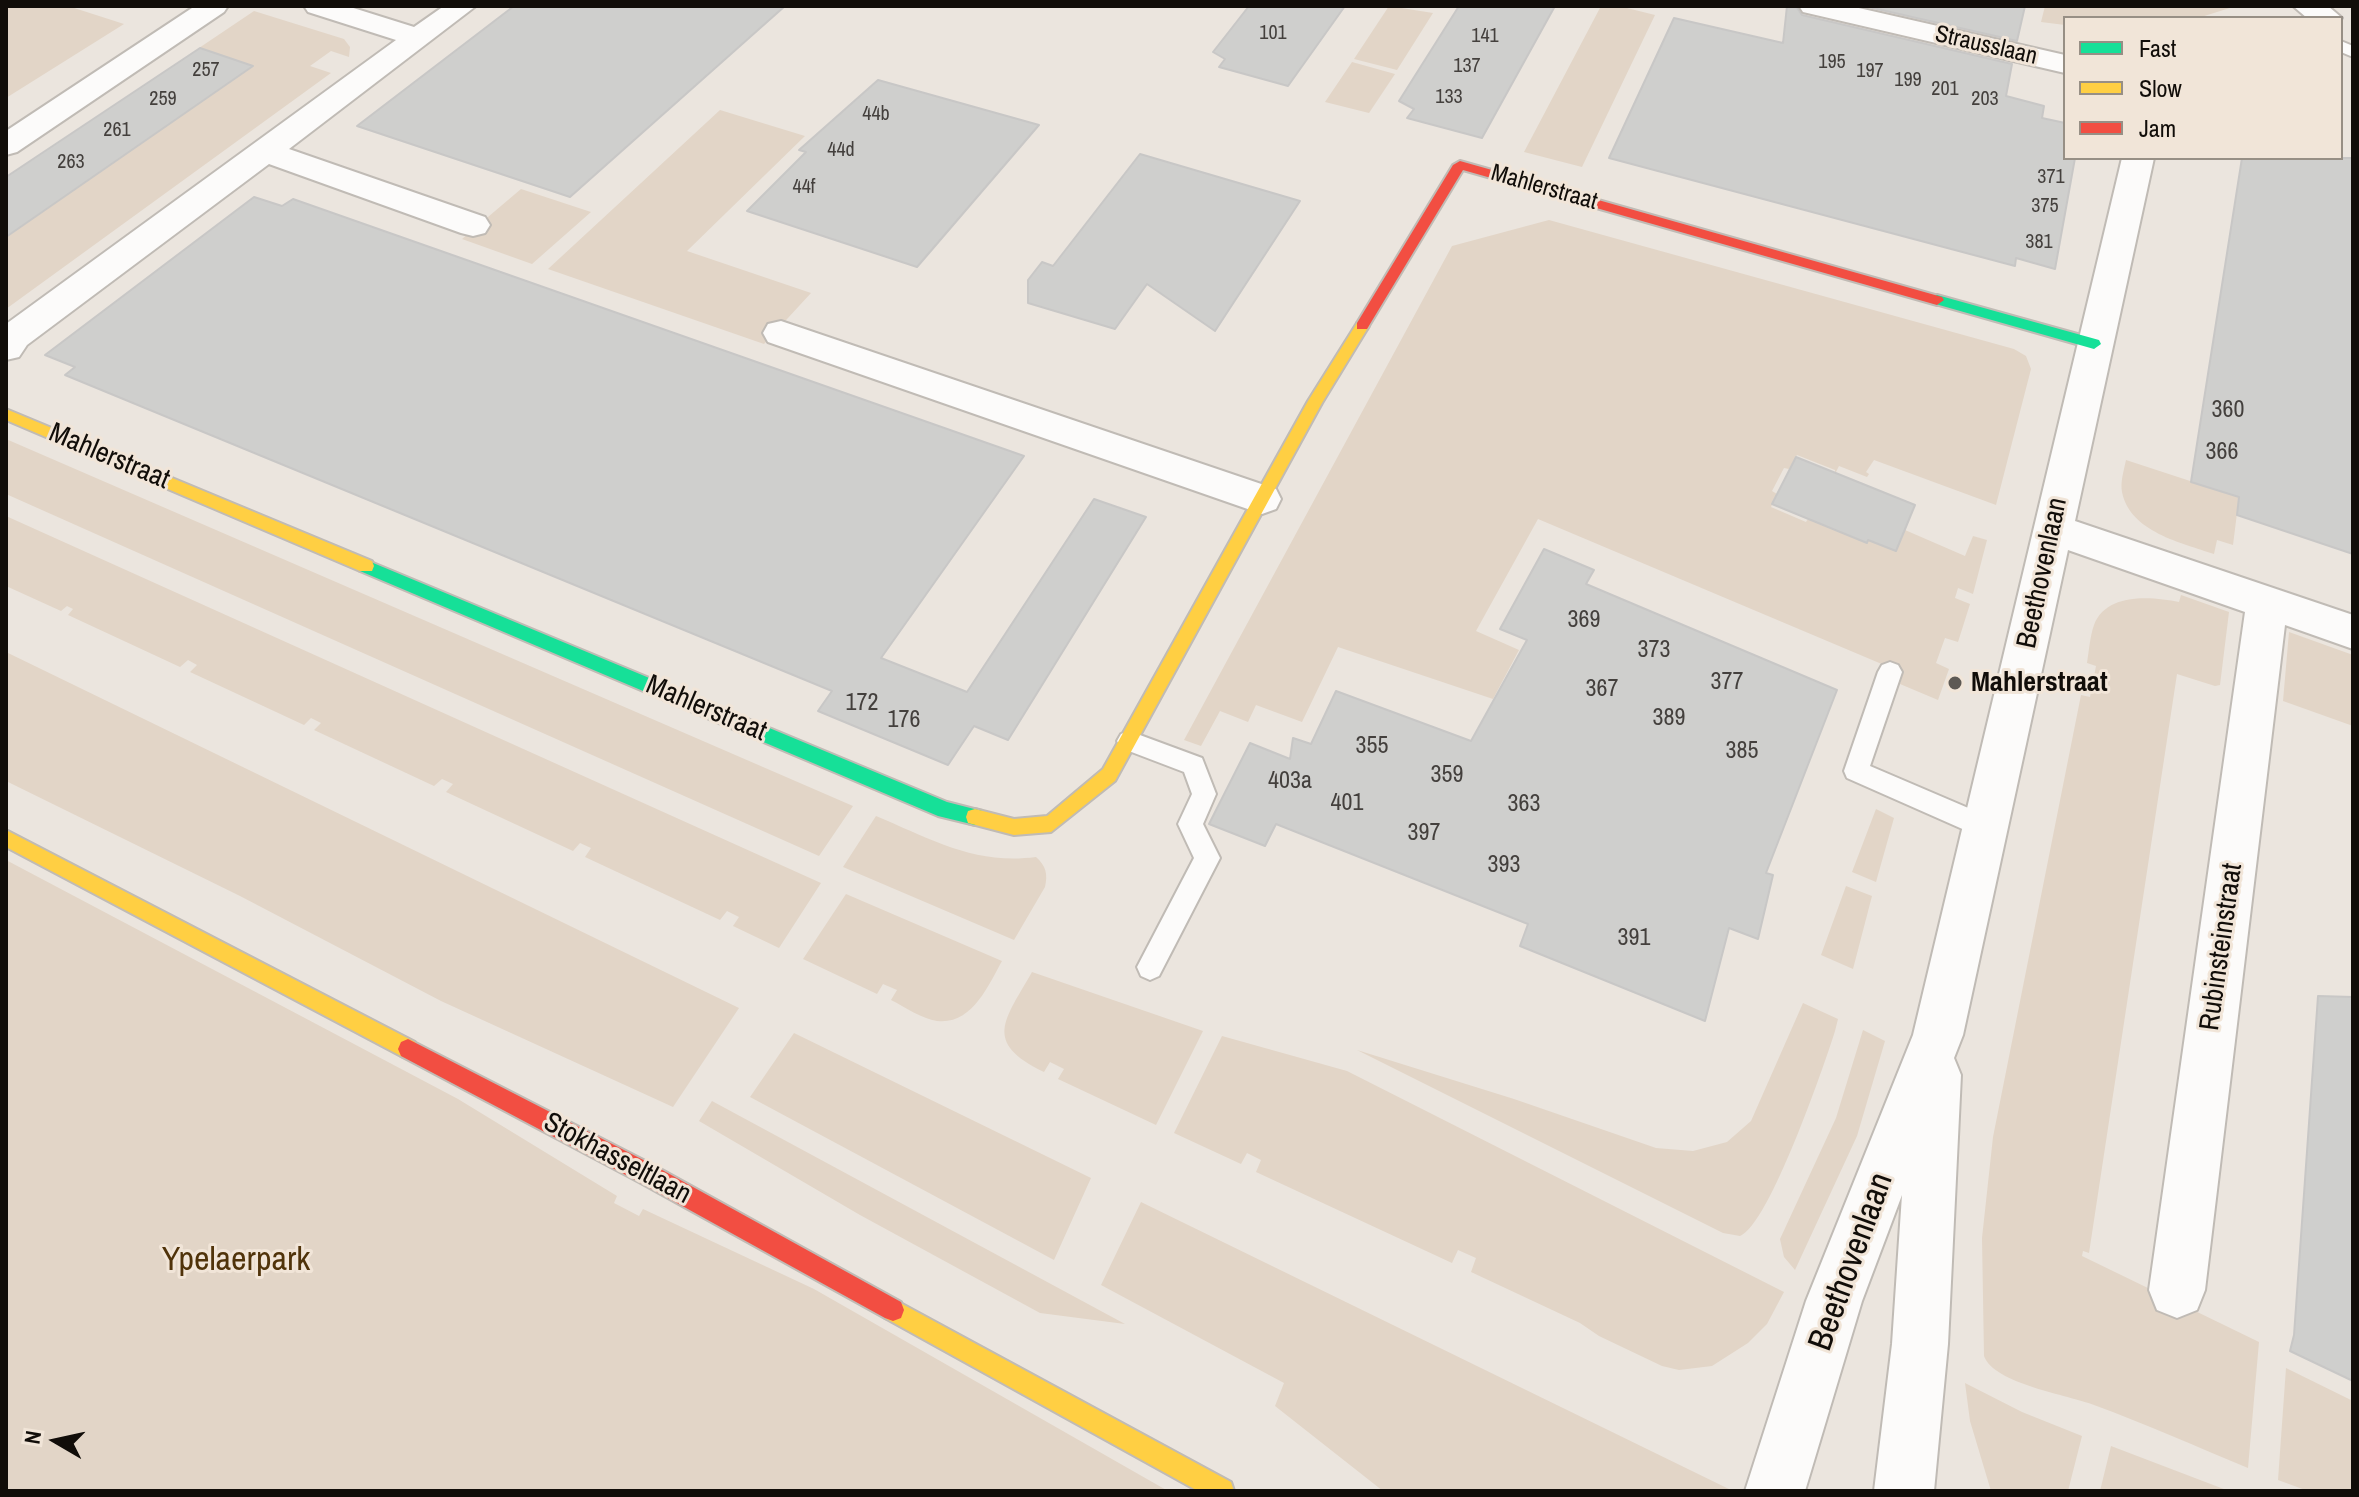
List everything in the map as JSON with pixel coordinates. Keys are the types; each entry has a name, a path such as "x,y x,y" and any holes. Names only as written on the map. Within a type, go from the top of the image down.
{"street":[{"path":"6,145 214,6"},
{"path":"318,6 419,38"},
{"path":"6,348 14,336 462,6"},
{"name":"Strausslaan","path":"1813,6 2063,64"},
{"path":"2307,6 2324,16"},
{"path":"264,151 473,225"},
{"name":"Beethovenlaan","path":"1775,1491 1834,1301 1938,1035 2138,160"},
{"name":"Mahlerstraat","path":"6,414 945,810 1014,827 1051,824 1109,775 1316,401 1460,165 2094,344"},
{"path":"781,333 1262,499"},
{"path":"2052,529 2353,632"},
{"name":"Rubinsteinstraat","path":"2177,1290 2267,603"},
{"name":"Stokhasseltlaan","path":"6,838 647,1174 1222,1491"},
{"name":"Beethovenlaan","path":"1904,1491 1920,1344 1938,1035"}],"lane":[{"path":"1890,672 1856,771 1985,827"},
{"path":"1129,741 1193,765 1204,794 1190,824 1207,858 1150,967"}],"green space":[{"path":"6,6 68,6 124,24 6,98"},
{"path":"1389,6 1433,13 1397,70 1354,59"},
{"path":"1601,6 1619,6 1655,15 1582,167 1524,152"},
{"path":"2045,6 2236,6 2204,16 2063,16 2063,25 2041,22"},
{"path":"254,11 344,39 350,47 349,57 331,51 310,66 331,73 6,309 6,237 252,66 199,48"},
{"path":"1352,62 1395,74 1369,113 1325,102"},
{"path":"720,110 805,136 687,251 811,293 764,344 548,269"},
{"path":"521,189 591,212 532,264 462,239"},
{"path":"1549,220 2014,349 2026,356 2031,369 1996,505 1874,460 1866,472 1869,474 1867,477 1839,466 1835,474 1835,470 1797,455 1789,469 1784,468 1772,491 1777,494 1771,507 1867,543 1868,540 1896,550 1905,530 1965,556 1973,536 1987,540 1973,594 1958,588 1955,598 1970,604 1958,642 1945,638 1936,663 1949,669 1938,700 1900,684 1903,673 1538,519 1476,631 1519,650 1493,699 1338,647 1302,722 1256,705 1248,722 1220,711 1201,746 1184,740 1452,246"},
{"path":"6,439 853,806 819,856 6,494"},
{"path":"2126,460 2239,497 2233,545 2217,540 2214,554 2173,540 2146,526 2127,506 2122,492"},
{"path":"6,516 821,883 779,948 733,926 739,917 727,911 720,920 585,857 591,848 580,843 573,851 446,792 453,784 442,779 434,786 314,730 321,723 311,718 304,725 190,672 197,665 188,660 180,667 68,615 73,609 67,606 61,611 6,586"},
{"path":"2181,595 2229,612 2220,685 2177,674 2089,1253 2083,1251 2082,1256 2259,1342 2248,1468 2094,1405 2017,1381 1991,1366 1984,1356 1982,1238 1993,1137 2081,695 2090,697 2096,666 2087,663 2094,625 2100,614 2119,602 2144,598 2179,602"},
{"path":"2289,632 2353,655 2353,726 2283,701"},
{"path":"6,652 739,1008 673,1107 441,1001 240,896 6,781"},
{"path":"1876,809 1894,818 1876,882 1852,872"},
{"path":"876,816 973,854 1036,857 1045,870 1045,887 1014,940 843,867"},
{"name":"Ypelaerpark","path":"6,860 458,1099 617,1196 614,1203 639,1216 643,1209 814,1289 1168,1491 6,1491"},
{"path":"1846,886 1872,896 1853,969 1821,955"},
{"path":"846,894 1002,961 985,992 960,1017 949,1021 931,1020 891,1000 897,990 883,984 877,994 803,959"},
{"path":"1032,972 1203,1031 1156,1125 1058,1079 1064,1069 1050,1062 1044,1072 1012,1050 1006,1040 1008,1017"},
{"path":"1803,1003 1838,1019 1835,1031 1780,1176 1752,1225 1740,1236 1723,1233 1357,1050 1656,1148 1693,1151 1727,1142 1751,1121"},
{"path":"1863,1030 1885,1041 1857,1136 1795,1270 1784,1257 1780,1239 1836,1118"},
{"path":"794,1033 1091,1178 1054,1260 750,1097"},
{"path":"1222,1036 1347,1071 1784,1292 1767,1324 1748,1343 1712,1366 1679,1370 1662,1366 1471,1272 1476,1258 1458,1250 1452,1263 1256,1172 1261,1160 1247,1153 1241,1164 1174,1133"},
{"path":"712,1101 1125,1324 1040,1313 860,1215 699,1121"},
{"path":"1141,1202 1733,1491 1383,1491 1275,1406 1284,1383 1101,1285"},
{"path":"2286,1368 2353,1401 2353,1491 2308,1491 2278,1480"},
{"path":"1965,1383 2022,1412 2082,1436 2068,1491 1991,1491 1970,1421"},
{"path":"2111,1446 2229,1491 2100,1491"}],"building":[{"path":"514,6 785,6 570,197 357,126"},
{"path":"1249,6 1345,6 1288,86 1219,67 1225,59 1213,52"},
{"path":"1459,6 1555,6 1482,138 1407,118 1414,109 1399,101"},
{"path":"1787,6 1796,6 1802,15 2012,64 2006,96 2044,106 2042,118 2063,123 2063,160 2075,160 2055,269 2016,258 2015,266 1609,158 1674,18 1783,43"},
{"path":"1864,6 2025,6 2017,41"},
{"path":"200,48 253,66 6,237 6,177"},
{"path":"878,80 1039,125 917,267 747,211 806,152 799,150"},
{"path":"1140,154 1300,201 1215,331 1147,284 1115,329 1028,303 1028,280 1042,262 1053,266"},
{"path":"2353,158 2353,554 2237,515 2239,497 2191,482 2242,160"},
{"path":"254,197 282,206 293,199 1024,456 881,658 967,692 1094,499 1146,517 1008,740 974,726 948,765 818,711 832,691 65,375 75,367 45,355"},
{"path":"1796,457 1915,505 1896,551 1868,540 1867,543 1772,504"},
{"path":"1544,549 1594,570 1586,584 1837,690 1766,873 1773,875 1758,939 1729,928 1705,1021 1520,946 1528,924 1276,824 1265,846 1209,824 1250,743 1290,759 1293,738 1311,744 1336,691 1471,741 1527,640 1500,629"},
{"path":"2318,996 2353,997 2353,1381 2290,1351 2294,1335"}],"traffic: fast":[{"path":"1937,300 2094,344"},
{"path":"366,566 945,810 975,817"}],"traffic: slow":[{"path":"975,817 1014,827 1051,824 1109,775 1316,401 1362,326"},
{"path":"6,414 366,566"},
{"path":"6,838 408,1049"},
{"path":"893,1310 1222,1491"}],"traffic: jam":[{"path":"1362,326 1460,165 1937,300"},
{"path":"408,1049 647,1174 893,1310"}],"place":[{"name":"Mahlerstraat","path":"1955,683"}]}
